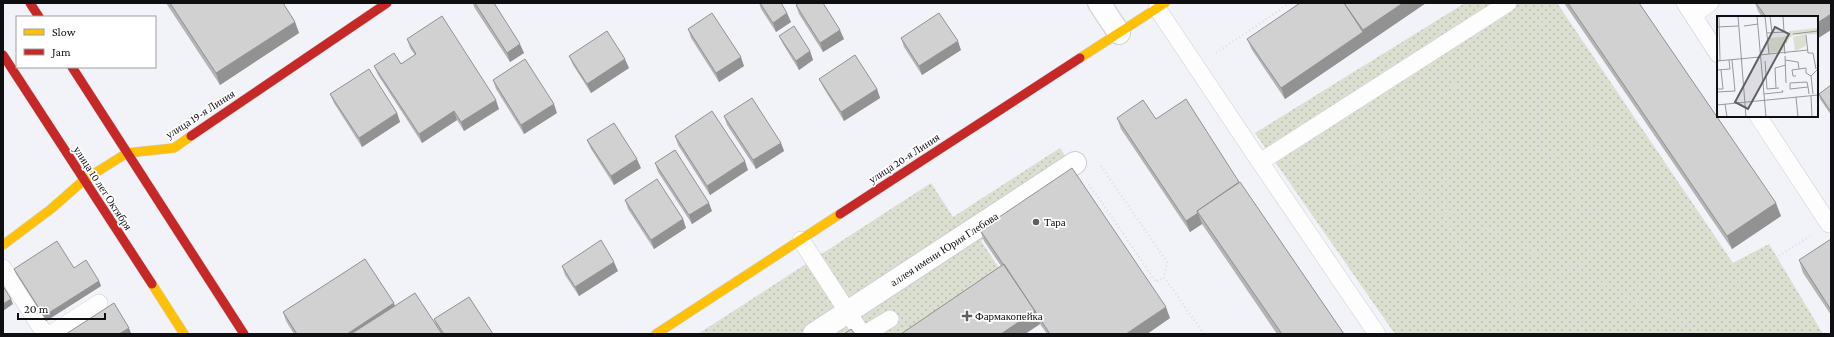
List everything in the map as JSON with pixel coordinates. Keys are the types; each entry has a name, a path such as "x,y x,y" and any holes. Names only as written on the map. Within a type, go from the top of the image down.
{"main road":[{"path":"30,3 38,16"},
{"name":"улица 19-я Линия","path":"3,244 51,209 84,180 127,153 174,148 387,3"},
{"name":"улица 20-я Линия","path":"656,334 1161,6"},
{"name":"улица 10 лет Октября","path":"3,55 184,334"},
{"path":"73,68 244,334"}],"street":[{"path":"1099,3 1119,34"},
{"name":"аллея имени Юрия Глебова","path":"814,334 1075,163"}],"lane":[{"path":"1260,162 1508,3"},
{"path":"1710,3 1689,9 1717,52"},
{"path":"1161,6 1196,67 1377,334"},
{"path":"1759,117 1830,223"},
{"path":"801,240 862,334"},
{"path":"3,268 45,334"},
{"path":"50,334 99,303"},
{"path":"865,334 890,319"}],"path":[{"path":"1196,67 1290,3"},
{"path":"1351,162 1384,136 1544,21 1537,148"},
{"path":"1432,53 1502,156"},
{"path":"1357,100 1468,256 1517,321 1519,281 1536,251"},
{"path":"1453,234 1445,208 1445,185 1452,162 1464,142 1482,127 1506,116 1519,113 1539,113 1561,119 1580,130 1597,146 1608,167 1613,189 1612,212 1607,229 1599,244 1588,258 1574,268 1555,278 1537,281 1519,281 1500,277 1483,268 1468,256"},
{"path":"1302,135 1351,162 1428,198 1506,239 1574,268 1625,296 1706,334"},
{"path":"1567,166 1597,146"},
{"path":"1537,148 1554,155 1567,166 1574,179 1578,194 1576,209 1569,224 1557,237 1540,244 1523,244 1506,239 1489,222 1481,199 1486,175 1502,156 1519,149 1537,148"},
{"path":"1164,277 1156,282 1075,163 1091,152 1167,262 1164,277 1204,334"},
{"path":"1576,209 1654,217"},
{"path":"1678,321 1830,223"},
{"path":"1625,296 1666,269 1729,289"},
{"path":"1555,278 1584,334"}],"green space":[{"path":"1465,3 1557,3 1733,263 1769,244 1823,334 1395,334 1255,133"},
{"path":"1060,148 1079,178 981,241 1005,277 917,334 698,334 931,183 953,217"}],"building":[{"path":"170,3 283,3 295,22 216,73"},
{"path":"475,3 494,3 520,44 507,53"},
{"path":"760,3 781,3 787,13 773,23"},
{"path":"799,3 823,3 840,30 820,43 796,5"},
{"path":"1300,3 1344,3 1363,32 1281,88 1247,39"},
{"path":"1344,3 1403,3 1363,30"},
{"path":"1568,3 1639,3 1776,203 1727,236"},
{"path":"1756,3 1831,3 1831,14 1818,22 1818,16 1765,16"},
{"path":"712,13 741,57 716,73 688,29"},
{"path":"939,13 958,41 919,66 901,38"},
{"path":"442,16 496,100 461,122 454,111 419,134 374,66 394,53 401,64 416,54 407,39"},
{"path":"794,26 810,51 796,61 779,36"},
{"path":"607,31 625,59 587,84 569,56"},
{"path":"855,55 877,89 841,112 819,79"},
{"path":"525,59 554,104 521,125 493,80"},
{"path":"369,69 397,113 359,138 330,94"},
{"path":"1831,85 1831,112 1819,94"},
{"path":"752,98 781,143 753,160 724,116"},
{"path":"1186,99 1239,182 1197,211 1198,213 1186,221 1117,118 1143,100 1156,119"},
{"path":"712,111 745,161 707,186 675,136"},
{"path":"614,123 637,159 611,176 587,140"},
{"path":"675,150 709,203 689,215 655,163"},
{"path":"1072,168 1166,307 1126,334 1050,334 980,230"},
{"path":"657,179 683,219 651,240 625,200"},
{"path":"1240,182 1344,334 1282,334 1197,211"},
{"path":"1831,239 1831,310 1799,260"},
{"path":"601,240 614,262 575,287 562,266"},
{"path":"57,241 74,268 86,260 99,281 44,316 14,269"},
{"path":"365,259 394,303 347,334 297,334 283,312"},
{"path":"1004,264 1035,311 1001,334 901,334"},
{"path":"3,286 11,299 3,304"},
{"path":"415,293 442,334 351,334"},
{"path":"469,297 493,334 444,334 434,319"},
{"path":"114,303 129,328 119,334 66,334"},
{"path":"851,329 855,334 844,334"}],"traffic: slow":[{"path":"1080,58 1165,3"},
{"path":"3,245 51,209 84,180 127,153 174,148 191,136"},
{"path":"656,334 840,214"},
{"path":"152,284 184,334"}],"traffic: jam":[{"path":"30,3 38,16"},
{"path":"191,136 387,3"},
{"path":"3,55 152,284"},
{"path":"840,214 1080,58"},
{"path":"73,68 244,334"}],"place":[{"name":"Тара","path":"1036,222"},
{"name":"Фармакопейка","path":"967,316"}]}
